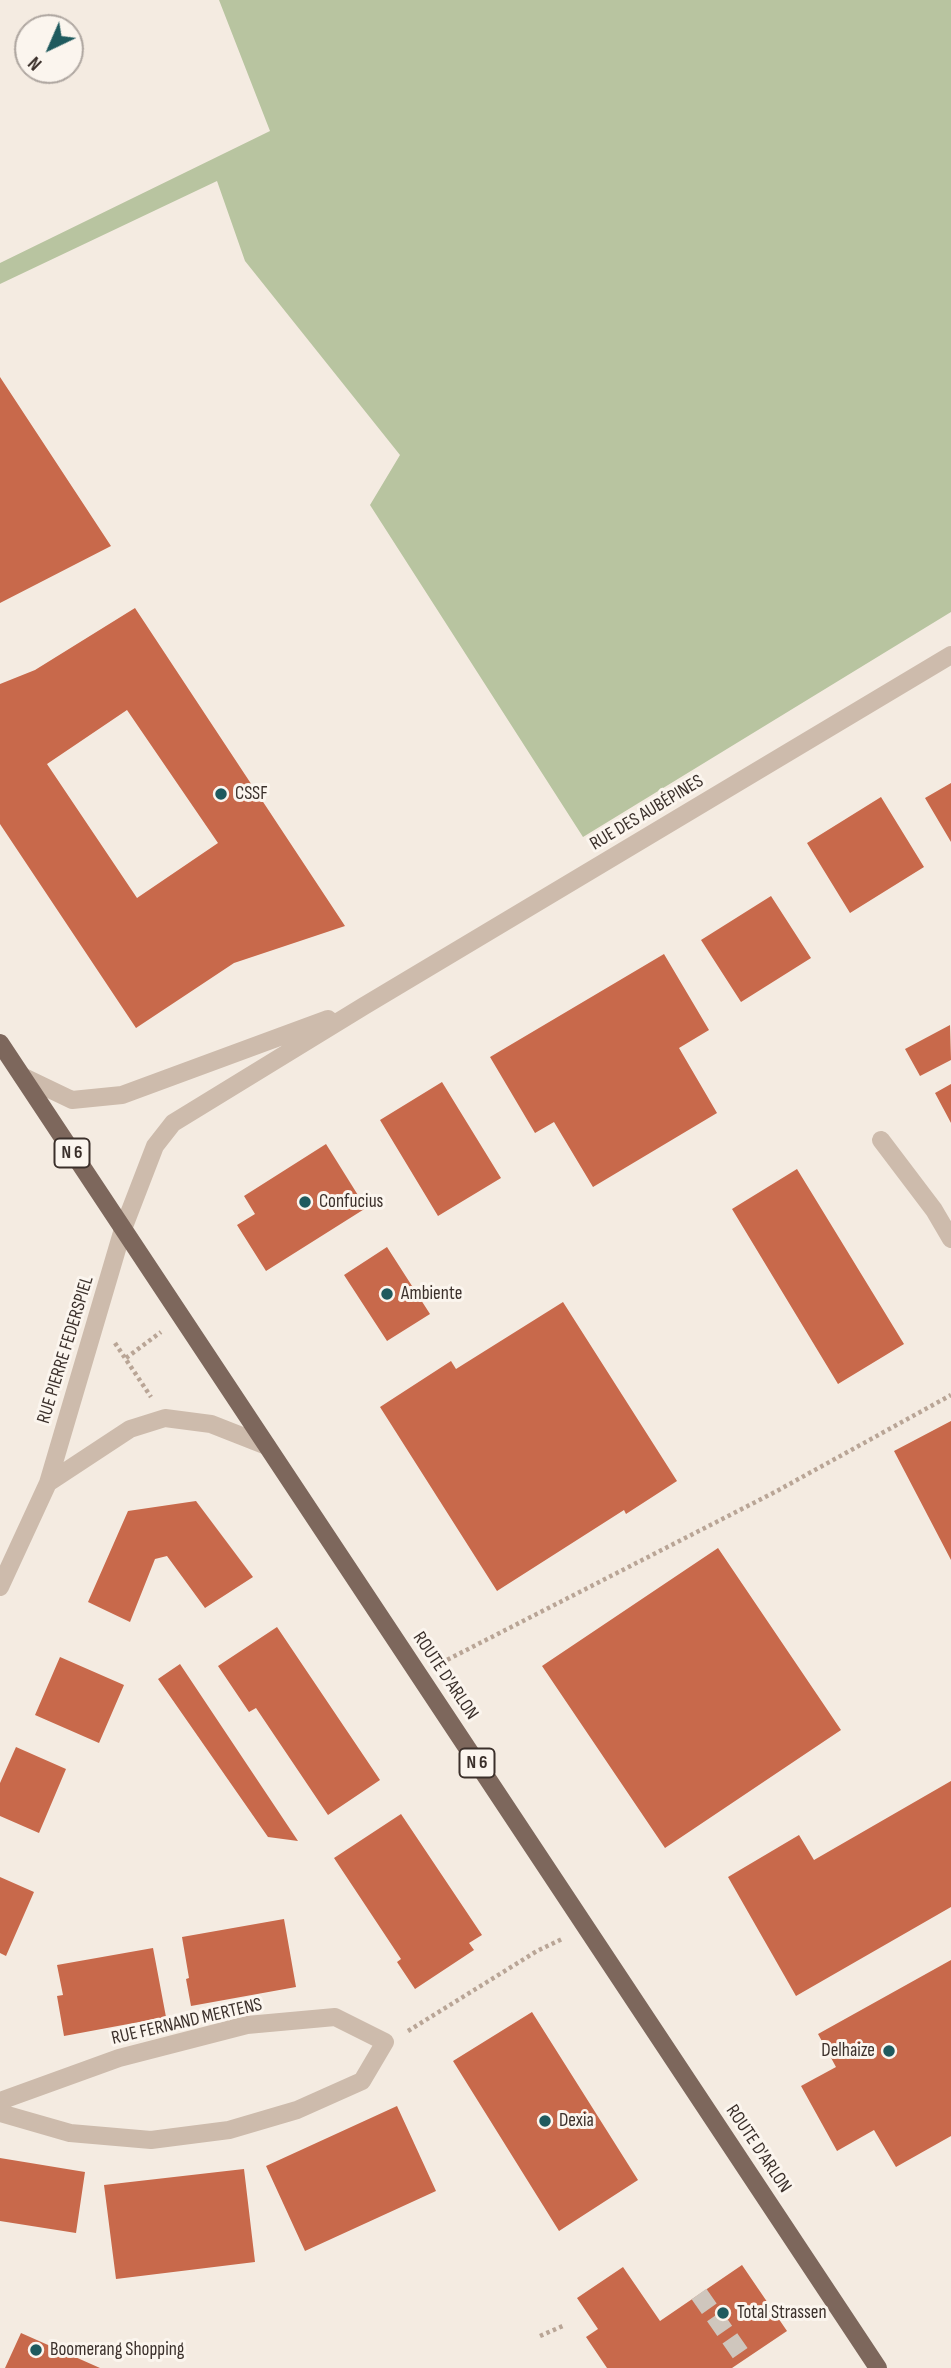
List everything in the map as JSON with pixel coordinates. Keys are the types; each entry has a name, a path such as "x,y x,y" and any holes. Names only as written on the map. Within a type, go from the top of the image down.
{"main road":[{"name":"ROUTE D'ARLON","path":"0,1043 878,2368"}],"street":[{"name":"RUE DES AUBÉPINES","path":"123,1229 155,1146 173,1123 951,655"},
{"name":"RUE DES AUBÉPINES","path":"22,1076 72,1100 122,1095 364,1006"},
{"path":"881,1140 934,1210 951,1239"},
{"name":"RUE PIERRE FEDERSPIEL","path":"0,1587 48,1483 123,1229"},
{"path":"48,1483 130,1429 165,1418 211,1424 267,1446"},
{"name":"RUE FERNAND MERTENS","path":"0,2101 119,2058 247,2025 335,2017 385,2042"},
{"path":"0,2113 70,2133 151,2140 229,2130 298,2110 362,2081 385,2042"}],"path":[{"path":"98,1317 165,1418"},
{"path":"125,1358 182,1317"},
{"path":"419,1676 460,1651 775,1492 951,1395"},
{"path":"385,2042 408,2031 537,1951 586,1927"},
{"path":"540,2336 565,2325"}],"green space":[{"path":"219,0 951,0 951,612 583,837 370,505 400,455 245,261 217,181 0,284 0,263 270,131"}],"building":[{"path":"0,377 111,546 0,603"},
{"name":"CSSF","path":"135,608 345,926 234,963 136,1028 0,824 0,684 35,670","holes":["127,710 218,843 137,898 47,764"]},
{"path":"951,783 951,842 925,798"},
{"path":"881,797 924,867 850,913 807,843"},
{"path":"771,896 811,958 741,1002 701,940"},
{"path":"664,954 709,1030 679,1048 717,1113 593,1187 554,1122 535,1133 490,1057"},
{"path":"950,1025 951,1060 920,1076 905,1049"},
{"path":"442,1082 501,1178 438,1216 380,1120"},
{"path":"951,1084 951,1123 935,1093"},
{"name":"Confucius","path":"326,1144 366,1208 266,1271 237,1225 255,1214 244,1196"},
{"path":"797,1169 904,1344 838,1384 732,1209"},
{"name":"Ambiente","path":"387,1247 430,1314 387,1341 344,1275"},
{"path":"563,1302 677,1481 626,1514 624,1510 497,1591 380,1407 451,1361 456,1369"},
{"path":"951,1421 951,1560 894,1451"},
{"path":"196,1501 253,1577 205,1608 167,1556 155,1559 130,1622 88,1602 128,1511"},
{"path":"718,1548 841,1730 665,1848 542,1666"},
{"path":"277,1627 380,1780 328,1815 256,1708 249,1712 218,1666"},
{"path":"60,1657 124,1685 99,1743 35,1715"},
{"path":"180,1664 298,1841 268,1837 158,1679"},
{"path":"16,1747 66,1769 39,1833 0,1816 0,1783"},
{"path":"951,1781 951,1907 796,1996 728,1877 799,1835 814,1860"},
{"path":"401,1814 482,1935 469,1943 474,1950 415,1989 397,1962 401,1959 334,1858"},
{"path":"0,1877 34,1892 6,1956 0,1953"},
{"path":"284,1919 296,1987 191,2006 182,1937"},
{"path":"153,1948 166,2017 64,2036 57,1996 63,1995 57,1965"},
{"name":"Delhaize","path":"951,1960 951,2136 896,2167 874,2130 837,2151 801,2086 836,2067 818,2034"},
{"name":"Dexia","path":"532,2012 638,2180 559,2231 453,2061"},
{"path":"397,2106 436,2191 305,2251 266,2166"},
{"path":"0,2158 85,2172 76,2233 0,2221"},
{"path":"244,2169 255,2262 116,2279 104,2185"},
{"name":"Total Strassen","path":"742,2265 787,2331 732,2368 607,2368 586,2337 598,2329 577,2298 623,2267 660,2321"},
{"name":"Boomerang Shopping","path":"21,2333 100,2368 5,2368"}],"tunnel":[{"path":"699,2294 745,2360"}],"place":[{"name":"CSSF","path":"221,794"},
{"name":"Confucius","path":"305,1202"},
{"name":"Ambiente","path":"387,1294"},
{"name":"Delhaize","path":"889,2051"},
{"name":"Dexia","path":"545,2121"},
{"name":"Total Strassen","path":"723,2313"},
{"name":"Boomerang Shopping","path":"36,2350"}]}
